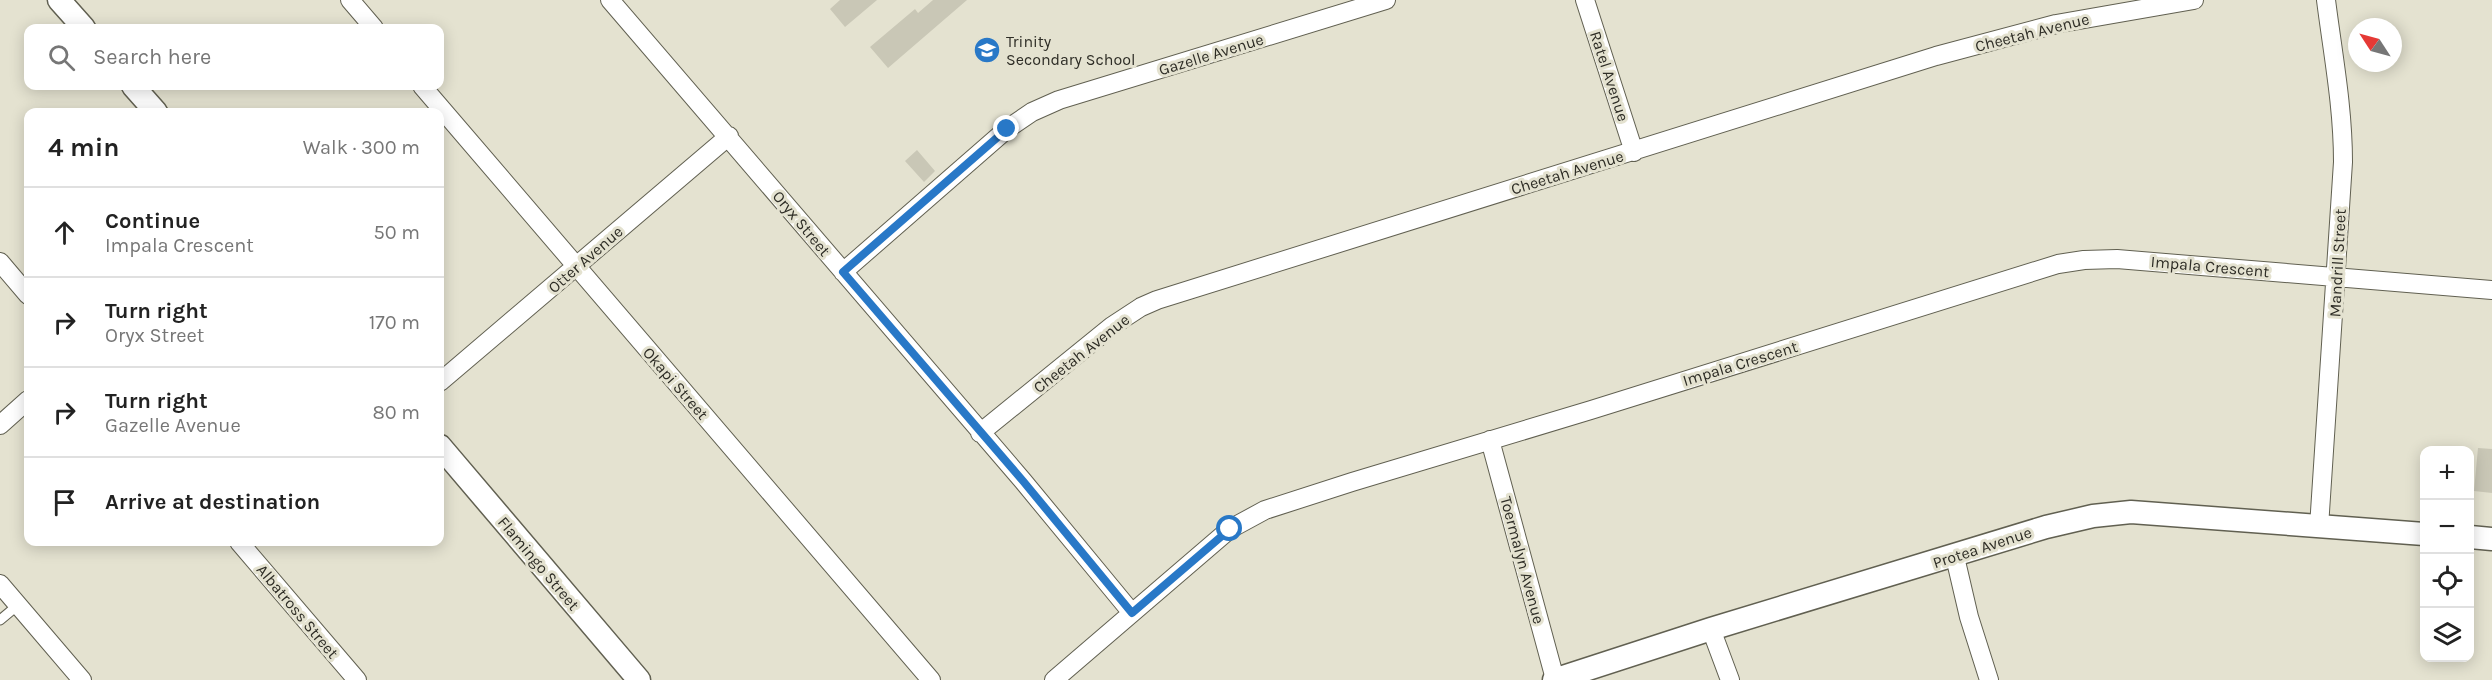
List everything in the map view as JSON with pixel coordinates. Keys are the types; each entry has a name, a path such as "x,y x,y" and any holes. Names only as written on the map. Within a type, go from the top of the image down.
{"street":[{"path":"60,0 81,24"},
{"path":"350,0 371,24"},
{"name":"Oryx Street","path":"610,0 1023,481 1132,613"},
{"name":"Gazelle Avenue","path":"843,272 1007,129 1032,112 1059,100 1386,0"},
{"name":"Ratel Avenue","path":"1585,0 1634,152"},
{"name":"Cheetah Avenue","path":"980,433 1112,326 1157,300 2021,32 2106,14 2194,0"},
{"name":"Mandrill Street","path":"2319,527 2336,278 2343,128 2339,83 2326,0"},
{"path":"137,90 152,108"},
{"name":"Okapi Street","path":"425,90 441,108"},
{"name":"Okapi Street","path":"444,112 931,680"},
{"name":"Otter Avenue","path":"444,379 729,136"},
{"name":"Impala Crescent","path":"1054,680 1230,529 1266,510 2058,264 2117,259 2492,290"},
{"path":"0,262 24,290"},
{"path":"0,424 24,403"},
{"name":"Toermalyn Avenue","path":"1490,440 1554,680"},
{"name":"Flamingo Street","path":"444,451 639,680"},
{"name":"Protea Avenue","path":"1554,680 1711,629 2082,518 2115,513 2184,516 2420,534"},
{"path":"2474,537 2492,539"},
{"name":"Albatross Street","path":"242,546 357,680"},
{"path":"1954,557 1969,617 1989,680"},
{"path":"0,584 82,680"},
{"path":"1711,629 1730,680"}],"lane":[{"path":"0,620 18,605"}],"building":[{"path":"840,0 877,0 845,27 830,9"},
{"path":"933,0 967,0 888,68 870,47 915,9 918,13"},
{"path":"917,150 935,171 924,182 905,161"},
{"path":"2478,448 2492,449 2492,493 2474,491"}],"place":[{"name":"Trinity Secondary School","path":"987,50"}],"route":[{"path":"1007,129 843,272 1023,481 1132,613 1230,529"}]}
